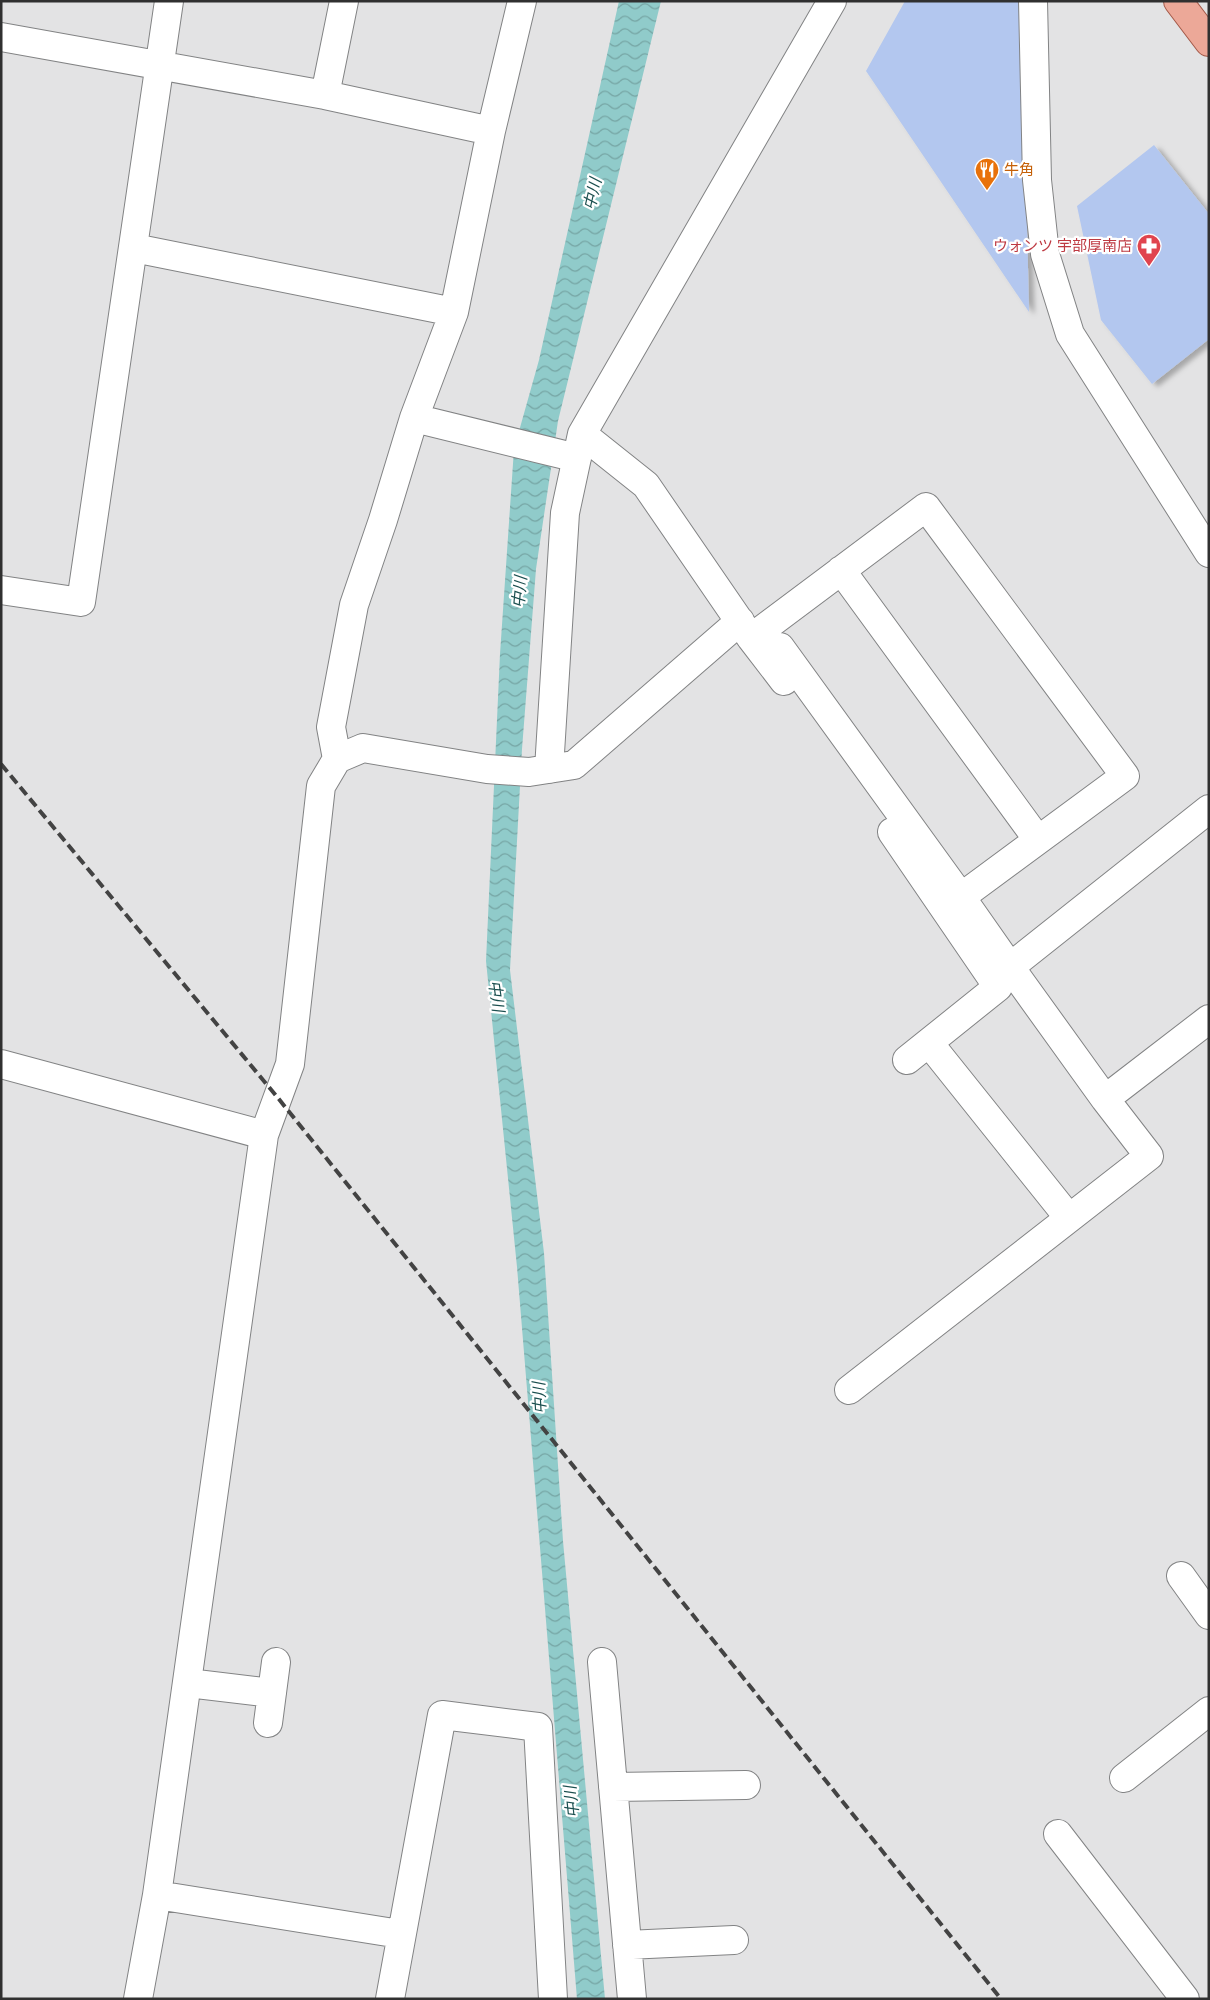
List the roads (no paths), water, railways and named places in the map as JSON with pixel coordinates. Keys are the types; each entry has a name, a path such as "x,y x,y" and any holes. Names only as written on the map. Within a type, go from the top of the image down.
{"main road":[{"path":"1178,1 1209,42"}],"street":[{"path":"1,590 82,602 169,1"},
{"path":"325,94 344,1"},
{"path":"337,759 331,727 354,605 383,520 414,418 454,312 491,131 522,1"},
{"path":"539,770 565,513 576,449 832,1"},
{"path":"1034,1 1038,180 1045,254 1070,334 1209,553"},
{"path":"1,37 325,94 491,131"},
{"path":"134,248 454,312"},
{"path":"414,418 505,440 576,449 646,486 746,629 834,748 998,987 907,1060"},
{"path":"138,1999 157,1894 188,1683 264,1135 290,1064 321,786 337,759 363,748 487,769 539,770 574,765 746,629 841,570 926,507 1125,776 962,897"},
{"path":"841,570 1038,840"},
{"path":"780,647 962,897 1105,1099 1149,1156 848,1390"},
{"path":"1010,967 1209,809"},
{"path":"1105,1099 1209,1019"},
{"path":"929,1043 1069,1218"},
{"path":"1,1064 264,1135"},
{"path":"1181,1576 1209,1614"},
{"path":"268,1723 276,1662"},
{"path":"602,1662 632,1999"},
{"path":"188,1683 272,1693"},
{"path":"1124,1778 1209,1711"},
{"path":"390,1999 400,1934 442,1715 538,1727 553,1999"},
{"path":"613,1787 746,1785"},
{"path":"1058,1834 1185,1999"},
{"path":"157,1894 400,1934"},
{"path":"627,1945 734,1940"}],"water":[{"name":"中川","path":"619,1 661,1 558,421 536,569 522,749 510,970 544,1253 563,1541 605,1999 577,1999 517,1267 486,961 500,654 514,449 539,360"}],"railway":[{"path":"1,764 278,1098 1001,1999"}],"place":[{"name":"牛角","path":"987,191"},
{"name":"ウォンツ 宇部厚南店","path":"1149,267"}]}
